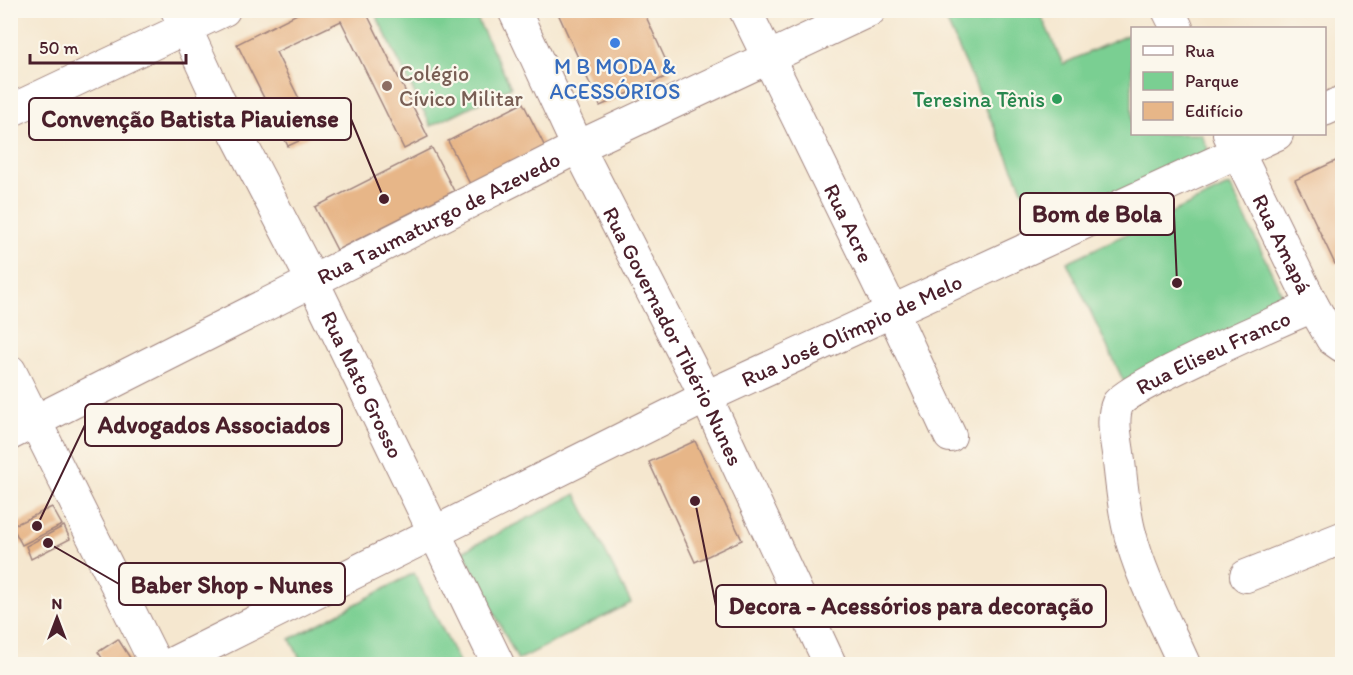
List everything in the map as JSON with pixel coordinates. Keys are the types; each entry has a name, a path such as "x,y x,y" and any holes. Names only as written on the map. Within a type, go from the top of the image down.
{"street":[{"path":"10,111 182,20 224,10"},
{"name":"Rua Governador Tibério Nunes","path":"514,10 578,147 706,398 830,664"},
{"name":"Rua Acre","path":"745,10 892,311 950,436"},
{"name":"Rua Taumaturgo de Azevedo","path":"23,428 578,147 870,10"},
{"path":"1168,10 1176,27"},
{"name":"Rua Mato Grosso","path":"182,20 218,99 312,280 498,664"},
{"path":"1326,110 1342,102"},
{"name":"Rua José Olímpio de Melo","path":"171,664 706,398 892,311 1233,143 1272,135"},
{"name":"Rua Amapá","path":"1233,143 1313,306 1332,339 1342,346"},
{"name":"Rua Eliseu Franco","path":"1184,664 1144,575 1129,530 1114,422 1118,404 1132,392 1185,364 1313,306"},
{"path":"10,372 23,428 156,664"},
{"path":"1246,576 1342,538"}],"green space":[{"path":"374,11 473,11 511,87 431,126"},
{"name":"Teresina Tênis","path":"942,11 1039,11 1063,64 1131,33 1131,135 1201,135 1211,156 1041,231"},
{"path":"1230,185 1287,305 1124,382 1067,262"},
{"path":"576,494 631,603 518,660 463,551"},
{"path":"414,573 460,664 303,664 290,639"}],"building":[{"path":"305,10 365,10 428,137 404,149 341,21 276,52 316,133 288,146 237,44"},
{"name":"M B MODA & ACESSÓRIOS","path":"643,10 672,74 600,106 557,11"},
{"path":"523,103 545,147 470,184 448,141"},
{"path":"432,148 454,191 337,250 315,207"},
{"path":"1342,158 1342,261 1335,264 1295,180"},
{"path":"695,441 742,540 695,562 649,462"},
{"path":"52,507 62,525 22,545 12,526"},
{"path":"64,526 70,539 31,559 26,546"},
{"path":"118,639 134,664 106,664 98,652"}],"place":[{"name":"M B MODA & ACESSÓRIOS","path":"615,43"},
{"name":"Colégio Cívico Militar","path":"387,86"},
{"name":"Teresina Tênis","path":"1057,99"},
{"name":"Convenção Batista Piauiense","path":"384,199"},
{"name":"Bom de Bola","path":"1177,283"},
{"name":"Decora - Acessórios para decoração","path":"695,501"},
{"name":"Advogados Associados","path":"37,526"},
{"name":"Baber Shop - Nunes","path":"48,543"}]}
